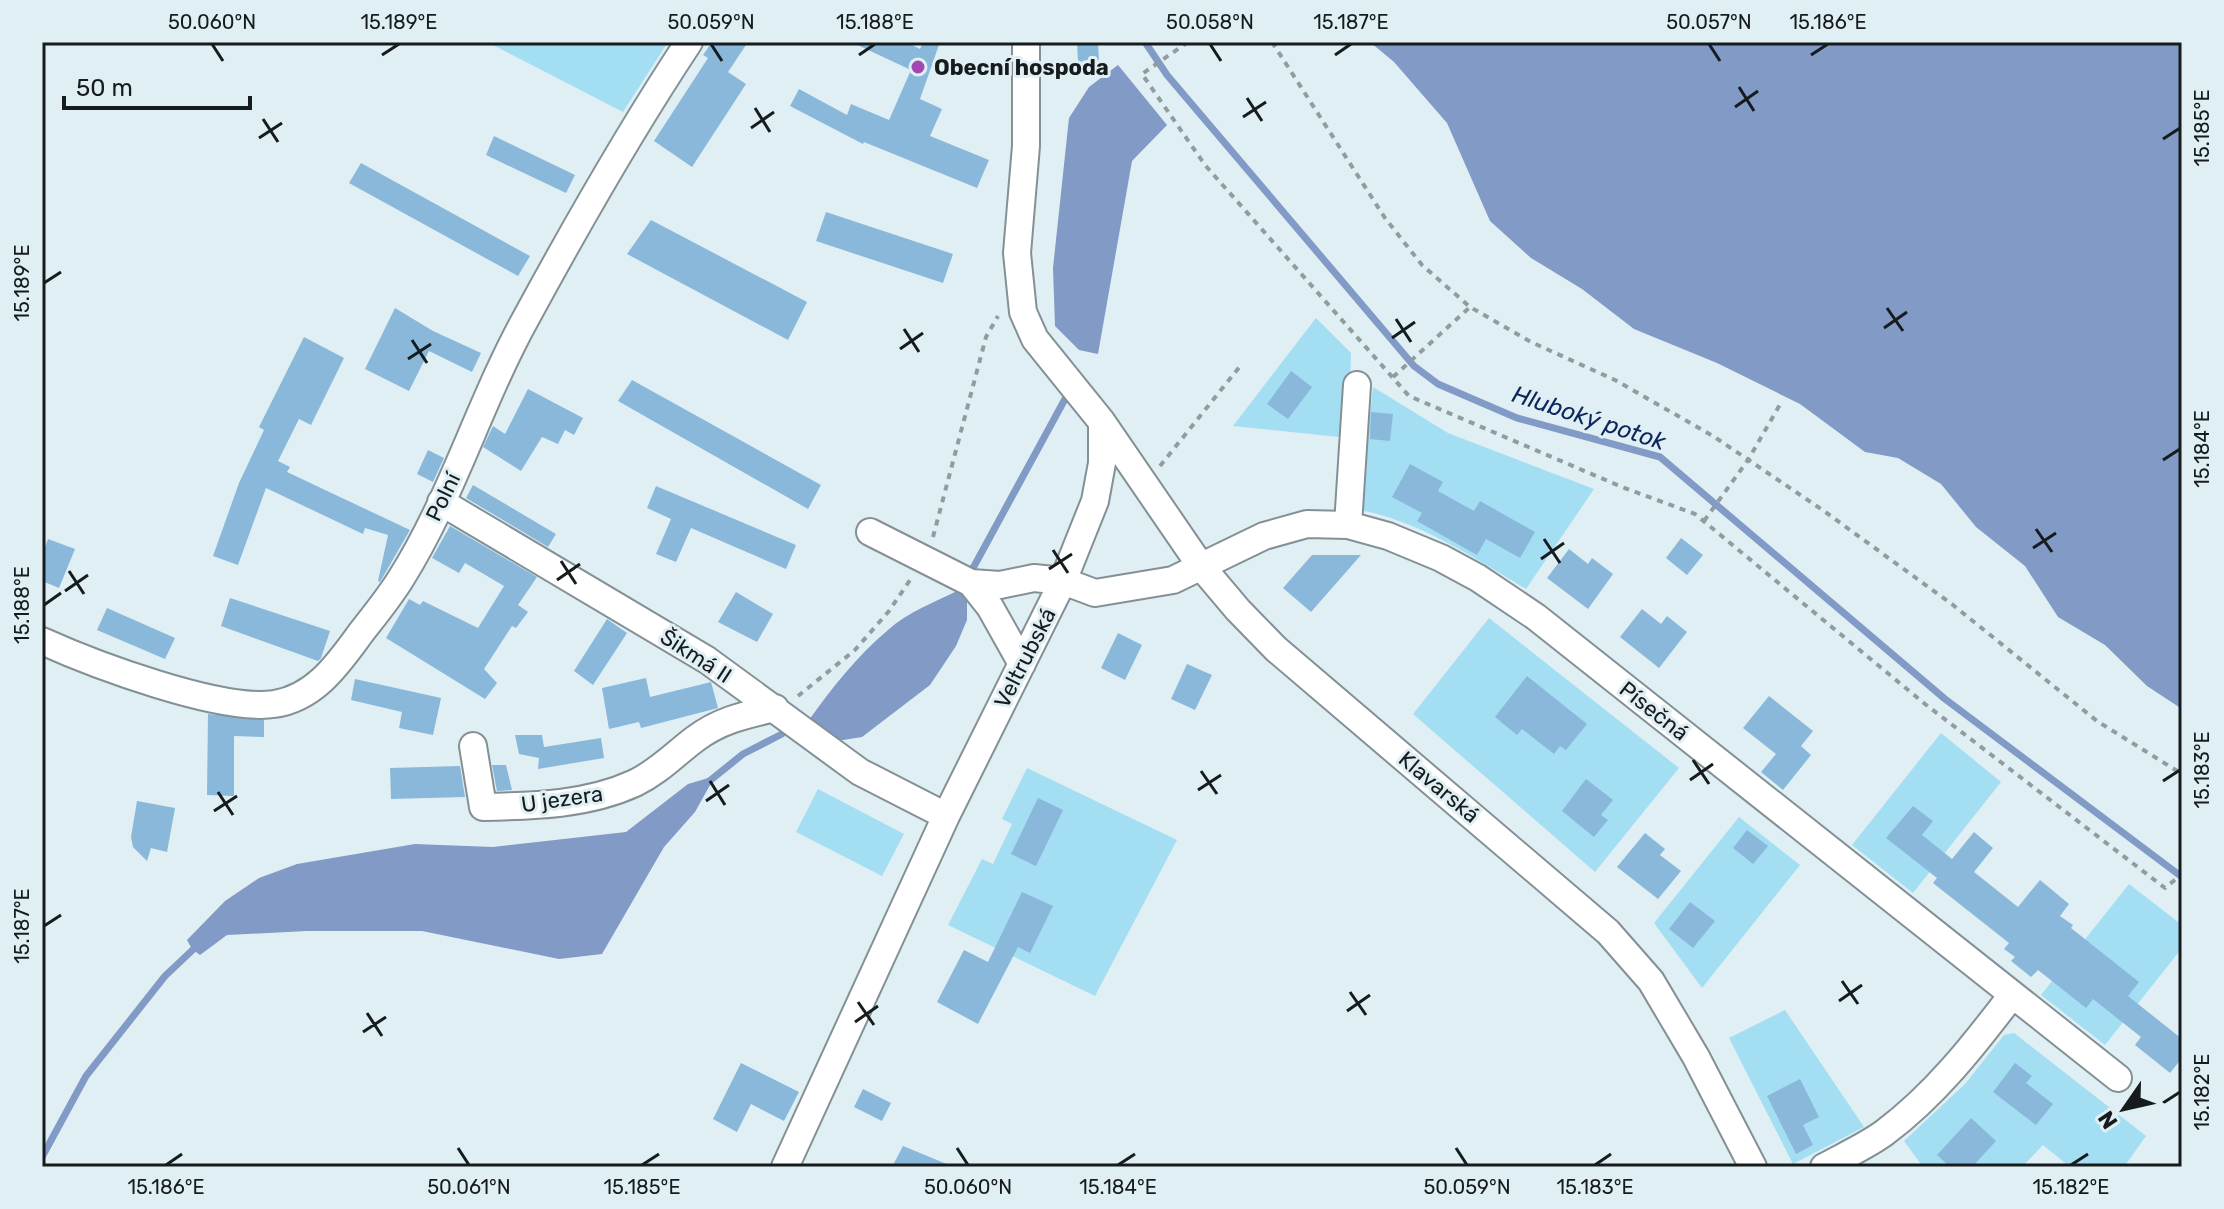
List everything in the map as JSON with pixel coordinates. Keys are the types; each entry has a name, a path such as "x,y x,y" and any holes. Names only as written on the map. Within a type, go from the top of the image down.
{"street":[{"name":"Polní","path":"42,641 169,687 213,699 275,704 305,693 326,678 400,580 441,502 524,322 639,117 689,42"},
{"path":"1026,42 1028,100 1017,253 1023,312 1035,339 1102,422"},
{"path":"1348,525 1357,385"},
{"name":"Klavarská","path":"1102,422 1200,565 1276,649 1608,932 1651,981 1696,1057 1753,1167"},
{"name":"Veltrubská","path":"785,1167 946,816 1063,581 1095,501 1102,463 1102,422"},
{"name":"Šikmá II","path":"441,502 707,660 860,772 946,816"},
{"name":"Písečná","path":"1063,581 1095,593 1173,580 1200,565 1279,532 1307,524 1348,525 1388,536 1441,558 1478,578 1536,617 2118,1078"},
{"path":"870,532 971,583 1000,585 1034,578 1063,581"},
{"path":"971,583 990,607 1022,664"},
{"name":"U jezera","path":"473,746 483,807 567,802 602,795 637,782 696,738 731,717 775,708"},
{"path":"1824,1167 1883,1134 1925,1098 1977,1042 2012,995"}],"path":[{"path":"1188,42 1142,74 1205,165 1394,375 1409,396 1622,487 1695,514 1925,704 2165,888 2182,874"},
{"path":"1272,42 1385,218 1422,265 1470,307 1531,342 1615,380 1713,436 1824,511 1953,605 2097,721 2182,774"},
{"path":"775,708 786,706 855,650 889,611 924,559 934,533 986,337 1018,283"},
{"path":"1394,375 1470,307"},
{"path":"1145,485 1241,365"},
{"path":"1704,521 1748,460 1782,401"}],"shaded area":[{"path":"487,42 668,42 623,112"},
{"path":"1370,42 2182,42 2182,709 2147,686 2105,645 2058,617 2025,566 1976,527 1941,484 1898,458 1865,452 1800,404 1717,363 1634,329 1582,289 1531,258 1490,221 1447,123 1394,62"},
{"path":"1118,65 1167,125 1132,161 1098,354 1079,350 1055,326 1053,268 1069,118 1089,87"},
{"path":"1316,318 1351,353 1348,438 1233,426"},
{"path":"1373,387 1448,433 1594,489 1526,589 1425,532 1360,510"},
{"path":"959,590 967,597 967,620 956,646 930,685 862,737 837,741 809,720 846,673 888,630 913,613"},
{"path":"1489,618 1679,768 1595,872 1413,714"},
{"path":"1941,733 2001,782 1913,893 1852,845"},
{"path":"1027,768 1177,840 1095,996 948,925 982,859 993,864 1012,824 1002,819"},
{"path":"715,776 695,812 664,847 602,954 559,959 422,931 227,935 200,955 187,940 225,901 259,878 297,864 415,844 493,847 626,832 688,784"},
{"path":"818,789 904,834 882,876 796,832"},
{"path":"1739,817 1800,865 1702,988 1654,923"},
{"path":"2129,884 2182,925 2182,948 2105,1045 2041,995"},
{"path":"1785,1010 1864,1127 1793,1164 1729,1038"},
{"path":"2014,1033 2146,1136 2124,1167 2070,1167 2043,1145 2022,1167 1923,1167 1904,1141 1965,1084 2004,1035"}],"building":[{"path":"712,42 748,42 728,72 746,84 692,167 654,141 708,58 703,55"},
{"path":"851,42 906,42 920,49 923,42 940,42 920,99 942,109 930,136 989,160 977,188 863,144 790,106 799,89 847,115 851,104 889,120 911,70"},
{"path":"1077,42 1098,42 1099,60 1078,62"},
{"path":"494,136 575,175 566,193 486,155"},
{"path":"361,163 530,256 518,276 349,183"},
{"path":"826,212 953,254 943,283 816,241"},
{"path":"651,220 807,302 788,340 627,254"},
{"path":"395,308 433,331 481,353 472,372 429,351 409,391 365,369"},
{"path":"304,337 344,358 311,425 299,419 278,461 290,467 287,472 410,530 380,582 388,535 365,528 363,534 266,488 238,565 213,556 239,483 264,430 259,427"},
{"path":"1291,371 1312,387 1288,419 1267,404"},
{"path":"632,380 821,485 808,509 618,401"},
{"path":"528,389 583,418 574,435 565,430 558,444 542,437 521,471 483,447 493,426 505,434"},
{"path":"1371,412 1393,414 1390,441 1370,439"},
{"path":"428,450 444,458 433,482 417,474"},
{"path":"1410,464 1443,482 1438,491 1474,511 1480,501 1535,532 1520,558 1486,539 1477,555 1417,521 1422,513 1392,497"},
{"path":"473,485 556,534 548,547 466,498"},
{"path":"656,486 796,545 786,569 691,528 676,562 656,554 671,519 647,508"},
{"path":"450,526 537,577 518,605 528,612 516,628 512,626 484,669 497,683 485,699 386,638 409,599 420,605 423,601 478,628 504,586 465,563 459,573 432,558"},
{"path":"1681,538 1703,555 1687,575 1666,558"},
{"path":"48,539 75,549 59,588 42,581 42,555"},
{"path":"1569,549 1588,564 1592,558 1613,574 1588,609 1547,578"},
{"path":"1312,555 1361,555 1311,612 1283,588"},
{"path":"736,592 773,614 757,642 718,622"},
{"path":"230,598 330,631 321,658 318,661 221,626"},
{"path":"107,608 175,638 165,659 97,630"},
{"path":"1642,609 1661,624 1667,616 1687,632 1659,668 1620,637"},
{"path":"607,619 627,633 593,685 574,671"},
{"path":"1118,633 1142,645 1125,680 1101,668"},
{"path":"1187,664 1212,675 1195,710 1171,699"},
{"path":"1527,676 1587,724 1566,750 1560,746 1554,754 1522,729 1517,735 1495,717"},
{"path":"646,678 650,697 711,682 718,708 641,728 639,722 609,729 602,688"},
{"path":"355,679 441,698 433,735 399,728 402,712 351,700"},
{"path":"1769,696 1813,731 1801,746 1811,755 1783,790 1761,772 1776,754 1743,728"},
{"path":"208,714 264,720 264,737 234,736 234,796 207,795"},
{"path":"515,735 542,735 544,747 601,738 604,758 538,769 539,758 519,754"},
{"path":"492,765 506,765 512,790 497,791"},
{"path":"460,766 465,797 391,799 390,768"},
{"path":"1586,779 1613,800 1601,815 1608,820 1594,837 1562,811"},
{"path":"1038,798 1063,810 1036,866 1011,854"},
{"path":"137,801 175,808 167,852 151,848 147,861 133,847 131,837"},
{"path":"1913,806 1933,821 1922,835 1952,859 1974,832 1993,848 1974,872 2018,907 2040,880 2069,904 2060,916 2139,982 2128,996 2182,1039 2182,1058 2170,1073 2135,1045 2141,1037 2093,999 2086,1008 2038,970 2031,977 2011,961 2015,957 2004,949 2009,943 1933,883 1937,878 1886,838"},
{"path":"1747,830 1768,846 1753,864 1733,848"},
{"path":"1645,833 1665,849 1660,855 1681,871 1658,899 1617,867"},
{"path":"1022,892 1053,906 1030,953 1018,947 978,1024 937,1002 964,950 988,962"},
{"path":"1690,902 1715,921 1693,948 1669,929"},
{"path":"741,1063 799,1092 784,1121 751,1104 737,1132 713,1119"},
{"path":"2015,1063 2032,1076 2026,1083 2053,1104 2036,1125 1993,1092"},
{"path":"1800,1079 1819,1117 1803,1125 1813,1145 1796,1154 1767,1096"},
{"path":"863,1089 891,1103 882,1121 854,1107"},
{"path":"1971,1118 1996,1141 1972,1167 1950,1167 1937,1155"},
{"path":"903,1146 954,1167 892,1167"}],"waterway":[{"name":"Hluboký potok","path":"1145,42 1167,75 1414,366 1438,384 1517,418 1660,457 1945,699 2182,877"},
{"path":"972,570 1065,399"},
{"path":"707,783 743,754 782,734"},
{"path":"42,1157 86,1076 165,976 200,943"}],"place":[{"name":"Obecní hospoda","path":"918,67"}]}
